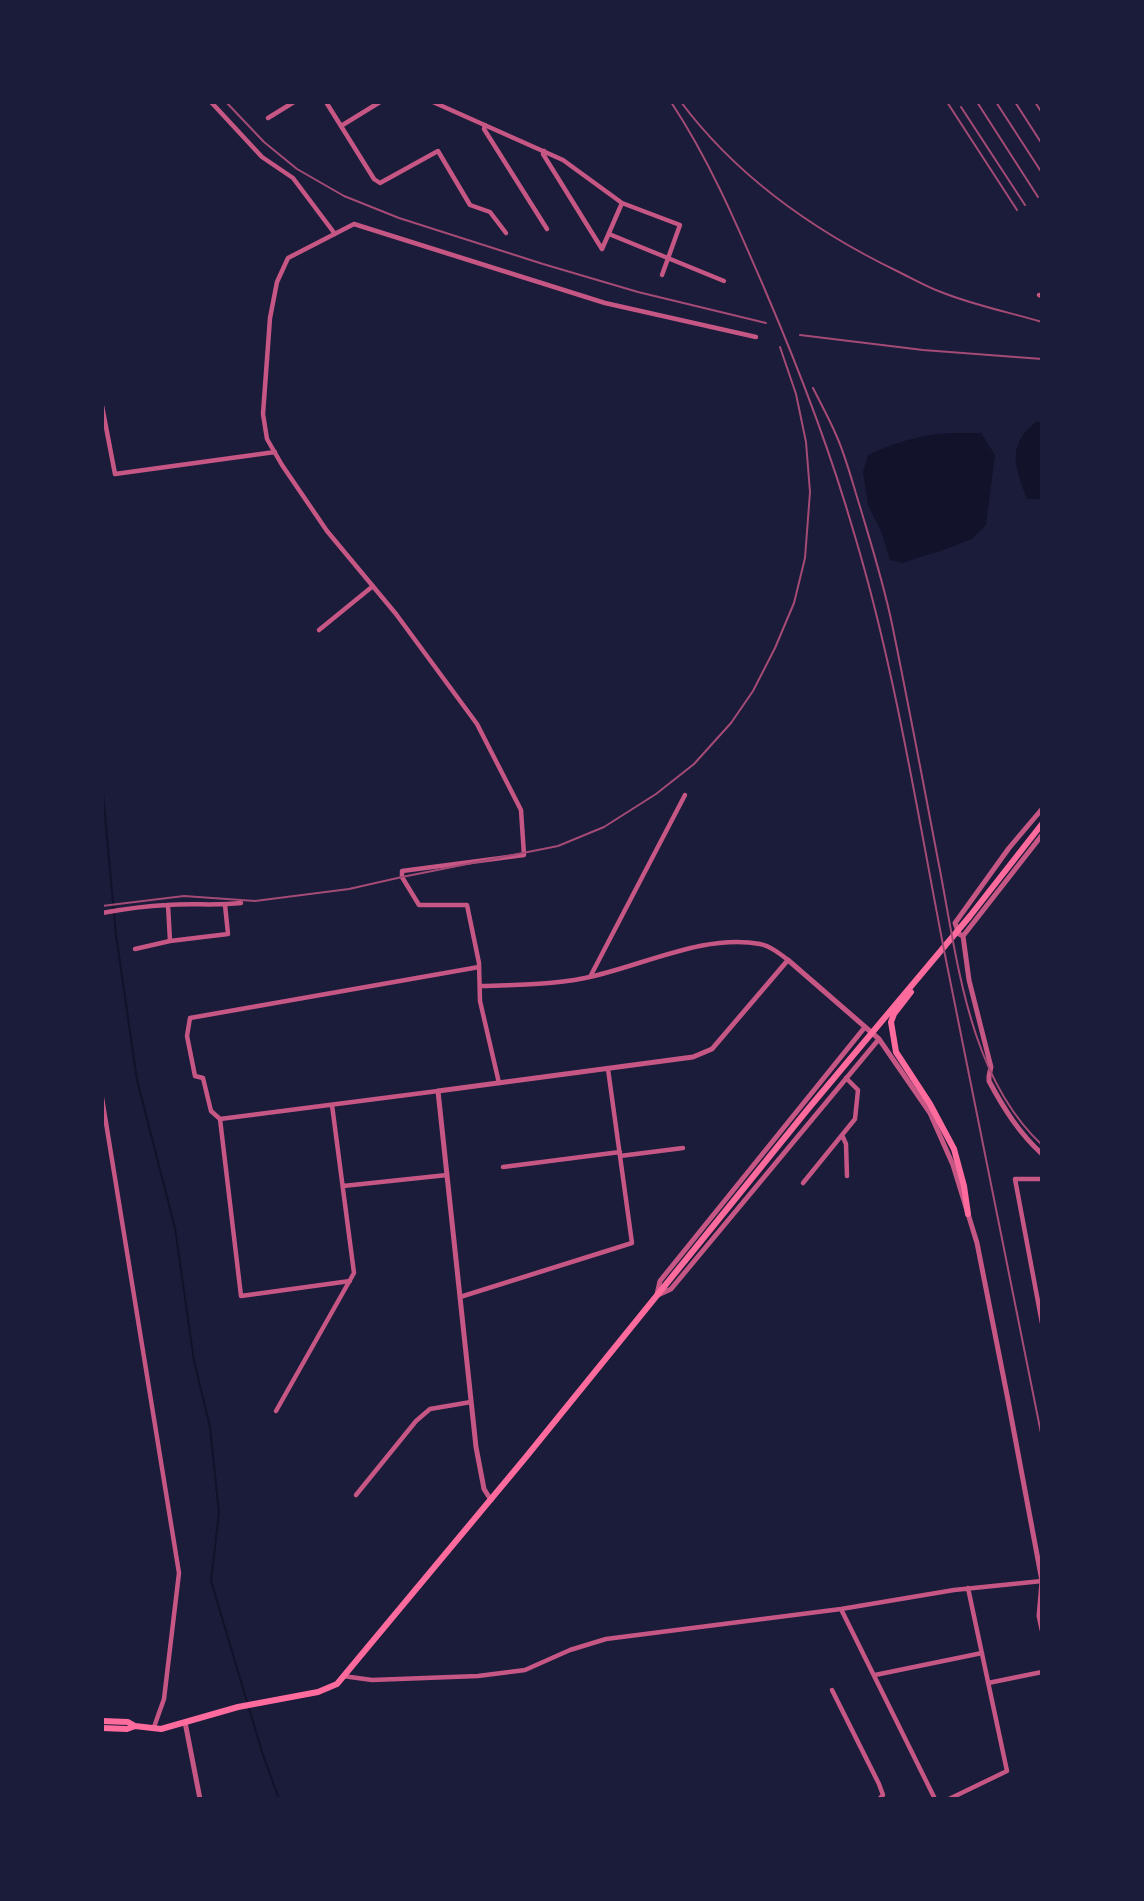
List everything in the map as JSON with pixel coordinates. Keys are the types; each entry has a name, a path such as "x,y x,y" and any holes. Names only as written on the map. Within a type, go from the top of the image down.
{"main road":[{"path":"102,1728 127,1729 135,1726 161,1729 238,1707 318,1692 337,1684 491,1500 1042,824"},
{"path":"923,971 921,980 894,1014 891,1022 892,1038 896,1052 930,1104 954,1149 968,1214"},
{"path":"102,1721 128,1722 135,1726"}],"street":[{"path":"211,102 262,157 293,178 335,234"},
{"path":"279,102 283,109"},
{"path":"268,118 294,102"},
{"path":"326,102 374,179 380,183 438,151 470,205 490,212 506,233"},
{"path":"364,102 369,109"},
{"path":"341,126 380,102"},
{"path":"433,102 563,160 622,203 680,225 662,275"},
{"path":"485,125 484,129 548,229"},
{"path":"544,151 543,154 602,249 622,203"},
{"path":"499,1083 480,1001 479,968 467,905 419,905 402,876 402,871 524,855 521,810 477,724 373,586 327,531 267,439 263,414 270,318 277,282 288,258 354,224 605,303 756,337"},
{"path":"609,234 724,281"},
{"path":"102,406 115,474 275,452"},
{"path":"319,630 373,586"},
{"path":"590,977 685,795"},
{"path":"1042,809 955,923 959,934 963,936 969,980 991,1067 989,1081 1008,1115 1030,1143 1042,1154"},
{"path":"963,936 1042,834"},
{"path":"102,913 135,907 242,903"},
{"path":"168,905 170,941"},
{"path":"135,949 170,941 228,934 225,905"},
{"path":"480,986 552,983 590,977 702,946 734,943 761,944 775,950 788,960 879,1039 930,1113 953,1165 979,1251 1041,1581 1039,1616 1042,1630"},
{"path":"220,1119 693,1057 712,1049 788,960"},
{"path":"350,1281 241,1296 220,1119 211,1111 203,1078 195,1076 187,1036 190,1018 479,968"},
{"path":"656,1296 660,1281 865,1027"},
{"path":"656,1296 671,1289 879,1039"},
{"path":"460,1297 632,1244 608,1069"},
{"path":"803,1183 855,1119 858,1090 846,1078"},
{"path":"438,1091 476,1447 484,1489 491,1500"},
{"path":"102,1098 179,1574 164,1699 154,1727"},
{"path":"276,1411 354,1273 332,1105"},
{"path":"842,1135 846,1144 847,1176"},
{"path":"502,1167 683,1148"},
{"path":"343,1186 447,1175"},
{"path":"1042,1179 1015,1179 1042,1323"},
{"path":"356,1495 416,1421 430,1409 471,1402"},
{"path":"344,1676 372,1680 477,1676 525,1670 570,1650 606,1639 841,1609 968,1588 1041,1581"},
{"path":"949,1799 1007,1771 968,1588"},
{"path":"841,1609 935,1799"},
{"path":"875,1675 982,1653"},
{"path":"988,1683 1042,1672"},
{"path":"832,1689 879,1784 883,1795 879,1799"},
{"path":"185,1722 200,1799"}],"shaded area":[{"path":"1036,422 1042,422 1042,499 1027,499 1017,466 1017,448 1020,440"},
{"path":"949,433 981,433 995,455 986,525 972,539 946,549 902,563 890,560 881,531 868,505 863,472 868,455 907,440"}],"waterway":[{"path":"102,783 116,935 137,1080 175,1228 194,1361 210,1427 219,1513 211,1581 262,1752 279,1799"}],"railway":[{"path":"226,102 264,142 297,169 344,196 399,218 543,264 638,292 766,323"},
{"path":"671,102 722,194 790,350 835,471 869,584 904,740 1042,1438"},
{"path":"681,102 727,155 753,178 780,200 838,239 920,283 953,297 1042,322"},
{"path":"947,102 1017,210"},
{"path":"977,102 1038,197"},
{"path":"996,102 1042,173"},
{"path":"1015,102 1042,144"},
{"path":"1035,102 1042,113"},
{"path":"961,107 1025,205"},
{"path":"800,335 923,350 1042,359"},
{"path":"102,906 184,896 255,901 349,889 558,846 604,827 656,794 694,764 731,723 753,691 794,603 805,558 810,492 806,442 796,394 780,347"},
{"path":"813,388 844,455 885,595 910,712 959,973 969,1012 981,1049 997,1084 1017,1117 1042,1145"}]}
